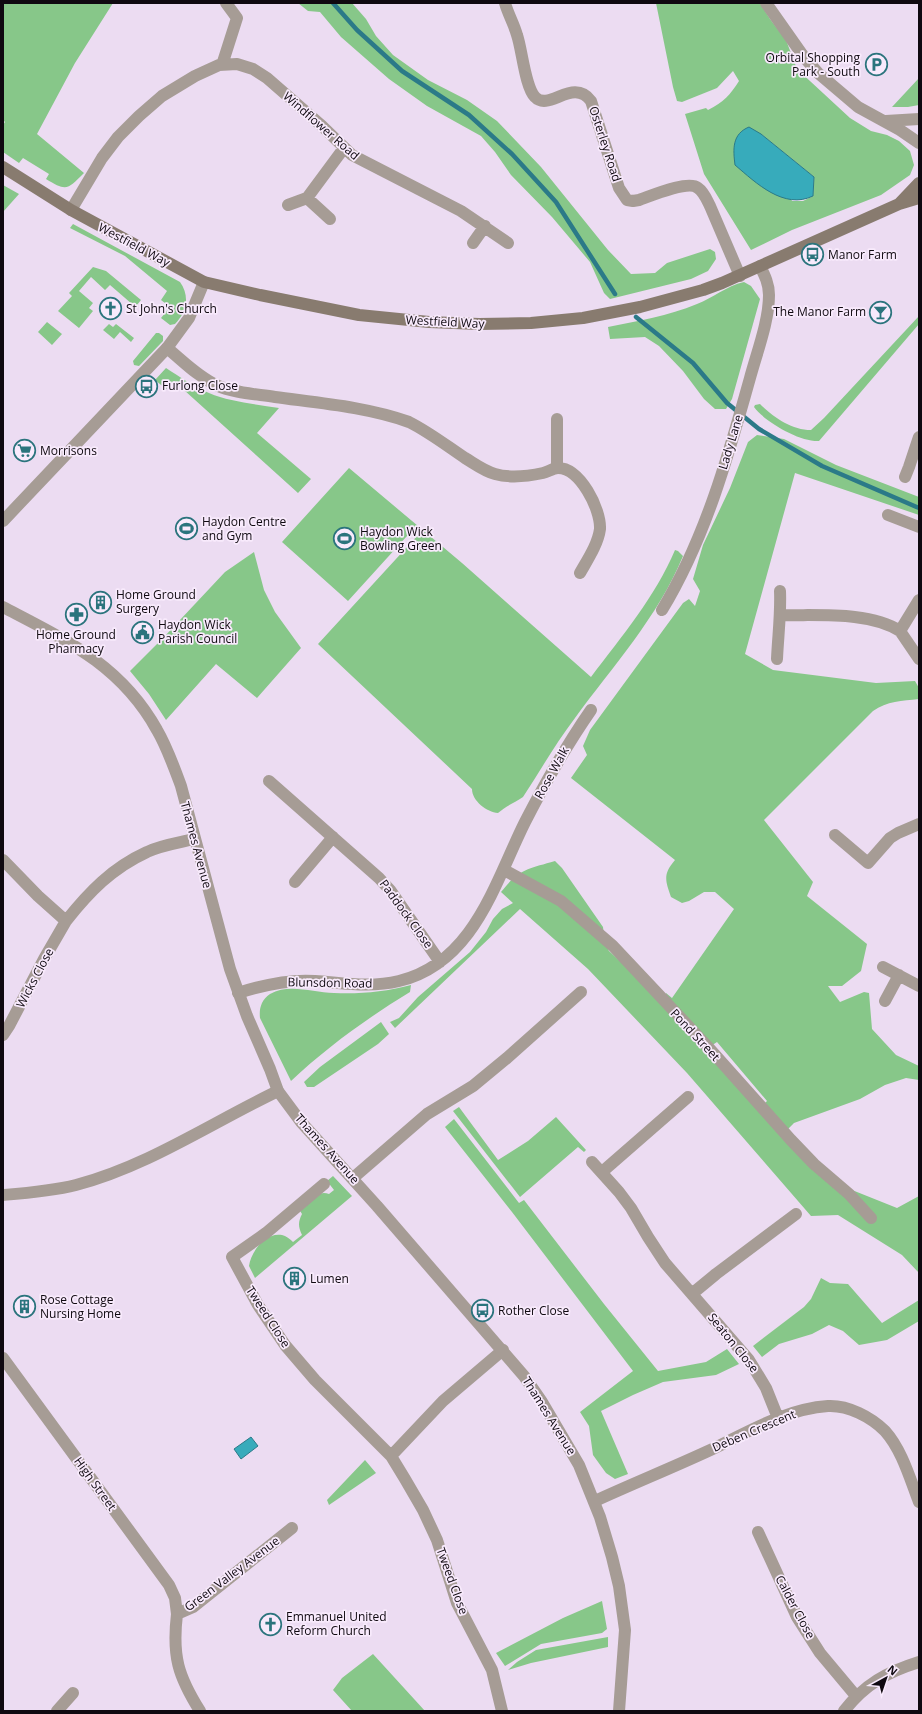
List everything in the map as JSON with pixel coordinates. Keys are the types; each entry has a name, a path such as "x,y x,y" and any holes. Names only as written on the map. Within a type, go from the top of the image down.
{"main road":[{"name":"Westfield Way","path":"3,167 71,210 204,282 339,311 430,322 501,324 583,318 640,308 703,290 740,276 899,204 919,198"},
{"name":"Westfield Way","path":"899,204 919,183"}],"street":[{"path":"222,65 237,18 226,3"},
{"name":"Osterley Road","path":"505,3 518,35 527,79 533,96 538,100 546,101 571,92 578,92 586,95 591,101 619,188 627,200 638,200 688,185 698,187 710,206 740,276"},
{"path":"766,3 806,60 818,73 858,107 886,121 919,143"},
{"name":"Windflower Road","path":"71,210 102,158 129,126 150,106 177,86 209,68 237,64 246,66 261,74 322,126 344,148 362,161 454,208 485,226 508,243"},
{"path":"886,121 919,118"},
{"path":"288,205 307,198 344,148"},
{"path":"307,198 330,219"},
{"path":"473,243 485,226"},
{"name":"Lady Lane","path":"662,610 676,585 694,546 718,482 762,336 768,305 769,286 760,266"},
{"path":"3,521 167,348 189,318 204,282"},
{"path":"167,348 198,374 221,387 249,393 346,407 398,418 409,422 481,468 495,474 521,476 543,473 557,468 565,470 580,481 594,504 599,517 600,528 597,540 580,573"},
{"path":"557,419 557,468"},
{"path":"911,472 919,437"},
{"path":"888,515 919,528"},
{"path":"777,658 779,622 781,615 780,591"},
{"path":"900,631 919,600"},
{"name":"Thames Avenue","path":"3,607 90,655 111,671 138,700 158,731 181,786 194,840 238,993 278,1091 301,1122 353,1178 503,1350 534,1389 561,1431 595,1500 619,1586 625,1630 619,1711"},
{"path":"781,615 861,618 884,623 900,631 919,659"},
{"name":"Rose Walk","path":"517,839 556,764 591,710"},
{"name":"Paddock Close","path":"269,781 364,863 387,886 440,962"},
{"path":"835,835 868,863 890,838 919,824"},
{"path":"295,882 333,837"},
{"name":"Blunsdon Road","path":"238,993 264,985 292,981 366,985 400,981 420,974 440,962 465,938 493,893 517,839"},
{"name":"Wicks Close","path":"3,1035 66,921 92,890 108,876 147,851 194,840"},
{"path":"3,860 38,896 66,921"},
{"name":"Pond Street","path":"504,870 562,900 613,946 675,1014 708,1047 791,1140 814,1164 849,1194 871,1218"},
{"path":"883,967 919,986"},
{"path":"885,1002 899,976"},
{"path":"353,1178 427,1114 473,1086 581,992"},
{"path":"3,1195 67,1187 107,1175 202,1131 278,1091"},
{"path":"602,1172 688,1097"},
{"name":"Seaton Close","path":"592,1162 631,1208 661,1257 750,1360 766,1388 778,1418"},
{"name":"Tweed Close","path":"324,1184 266,1233 232,1257 258,1305 286,1345 315,1380 391,1456 423,1510 437,1540 457,1603 492,1670 502,1711"},
{"path":"693,1293 796,1214"},
{"path":"391,1456 443,1400 503,1350"},
{"name":"High Street","path":"3,1358 169,1585 175,1598 177,1614"},
{"name":"Deben Crescent","path":"595,1500 778,1418 794,1413 829,1406 847,1409 870,1420 885,1432 897,1448 919,1502"},
{"name":"Green Valley Avenue","path":"200,1711 186,1687 176,1659 175,1648 177,1614 193,1607 292,1528"},
{"name":"Calder Close","path":"758,1532 797,1617 820,1652 856,1696"},
{"path":"844,1711 856,1696 882,1676 919,1662"},
{"path":"57,1711 73,1693"}],"green space":[{"path":"3,3 113,3 75,63 37,134 84,173 74,183 67,187 59,186 46,179 49,174 23,158 19,163 3,152 3,125 5,122 3,120"},
{"path":"298,3 352,3 366,19 376,36 393,55 428,80 467,100 497,121 541,167 608,250 631,274 655,273 667,263 710,249 715,252 716,259 708,271 691,279 610,299 604,293 590,262 552,217 511,175 495,152 481,136 427,106 389,79 341,37 320,12 308,11"},
{"path":"656,3 760,3 786,40 797,69 850,118 871,131 887,135 899,141 910,151 914,165 910,175 881,195 792,230 751,250 704,174 685,114 706,108 708,110 714,107 726,98 739,81 733,71 717,88 682,102 677,101","holes":["761,134 814,177 813,196 803,201 792,201"]},
{"path":"919,78 919,105 892,107"},
{"path":"3,185 19,194 3,212"},
{"path":"73,224 180,282 185,293 186,304 182,314 175,324 170,325 161,318 170,307 161,300 167,291 125,256 70,228"},
{"path":"93,267 106,271 141,300 132,311 129,309 132,304 110,285 105,290 91,277 79,291 93,303 89,308 93,311 79,328 58,311 72,296 69,293"},
{"path":"744,282 751,286 760,299 732,399 726,409 715,409 704,399 683,371 659,346 645,337 610,339 608,327 675,312 703,301 731,286"},
{"path":"919,316 919,324 819,441 793,435 774,425 754,407 755,405 760,404 783,422 797,428 811,430"},
{"path":"47,322 62,334 52,345 38,332"},
{"path":"109,324 113,327 116,324 134,338 131,342 120,332 114,339 103,330"},
{"path":"156,333 163,336 163,341 139,366 134,365 133,361"},
{"path":"166,368 187,382 217,396 226,399 279,408 257,433 311,479 298,493 174,381 166,389 155,380"},
{"path":"757,435 784,439 836,465 919,497 919,515 795,473 745,654 773,670 876,683 915,681 919,688 919,699 889,703 873,711 764,820 813,882 807,896 867,944 861,971 842,986 828,986 840,1002 864,992 869,993 872,1029 896,1055 919,1066 919,1080 906,1078 885,1085 860,1099 794,1123 787,1130 832,1182 897,1208 919,1196 919,1273 902,1255 838,1215 811,1216 687,1073 588,969 520,909 395,1028 390,1022 399,1018 418,997 470,952 486,932 493,919 502,909 513,903 501,892 507,884 519,874 538,866 555,861 562,868 603,927 605,944 609,951 664,1002 666,993 672,998 734,909 715,892 704,892 689,901 682,903 671,897 666,882 666,877 668,869 675,860 571,778 587,755 583,746 590,730 683,603 689,599 695,606 700,591 693,579 703,545 730,488 748,442","holes":["717,1042 767,1101 764,1104 711,1046"]},
{"path":"349,468 462,563 591,677 648,600 675,550 683,556 661,600 648,620 568,728 523,797 498,813 489,811 477,802 472,789 318,644 418,535 407,536 348,601 282,542"},
{"path":"254,552 264,590 275,612 301,648 257,698 216,664 166,720 149,694 130,671 225,572"},
{"path":"411,985 410,992 349,1033 319,1056 291,1081 260,1018 260,1008 267,996 285,989 302,989 326,993 363,993"},
{"path":"381,1022 389,1034 378,1044 314,1087 307,1087 304,1082 320,1067"},
{"path":"459,1107 498,1160 528,1141 556,1117 586,1150 584,1152 578,1147 520,1197 453,1111"},
{"path":"454,1119 519,1203 524,1200 658,1371 706,1362 727,1349 739,1364 716,1375 663,1382 601,1411 628,1474 615,1479 606,1473 593,1455 589,1426 580,1412 633,1371 445,1127"},
{"path":"333,1176 352,1196 255,1278 249,1266 256,1249 265,1240 276,1235 282,1235 293,1242 302,1235 299,1224 302,1214 299,1209 317,1195 321,1193 329,1194 334,1190 327,1181"},
{"path":"821,1278 830,1283 848,1284 882,1323 919,1300 919,1321 887,1340 859,1345 843,1331 829,1325 812,1334 779,1344 762,1357 753,1346 804,1307 811,1299"},
{"path":"365,1460 376,1473 329,1505 327,1500"},
{"path":"602,1601 607,1629 602,1633 541,1644 505,1666 496,1653 563,1618"},
{"path":"608,1637 608,1647 531,1663 508,1670 517,1662 536,1650"},
{"path":"373,1654 425,1711 352,1711 333,1690 342,1678"}],"water":[{"path":"749,127 761,134 814,177 813,196 792,200 781,197 761,186 735,165 735,143 739,134"},
{"path":"251,1437 258,1446 241,1459 234,1449"}],"waterway":[{"path":"333,3 357,30 402,71 469,115 512,154 556,202 615,294"},
{"path":"636,317 693,363 727,403 759,429 822,466 919,508"}],"place":[{"name":"Orbital Shopping Park - South","path":"876,65"},
{"name":"Manor Farm","path":"813,255"},
{"name":"St John's Church","path":"110,309"},
{"name":"The Manor Farm","path":"881,312"},
{"name":"Furlong Close","path":"147,386"},
{"name":"Morrisons","path":"24,451"},
{"name":"Haydon Centre and Gym","path":"186,529"},
{"name":"Haydon Wick Bowling Green","path":"344,539"},
{"name":"Home Ground Surgery","path":"100,602"},
{"name":"Home Ground Pharmacy","path":"76,614"},
{"name":"Haydon Wick Parish Council","path":"143,632"},
{"name":"Lumen","path":"294,1279"},
{"name":"Rose Cottage Nursing Home","path":"24,1307"},
{"name":"Rother Close","path":"483,1311"},
{"name":"Emmanuel United Reform Church","path":"271,1624"}]}
